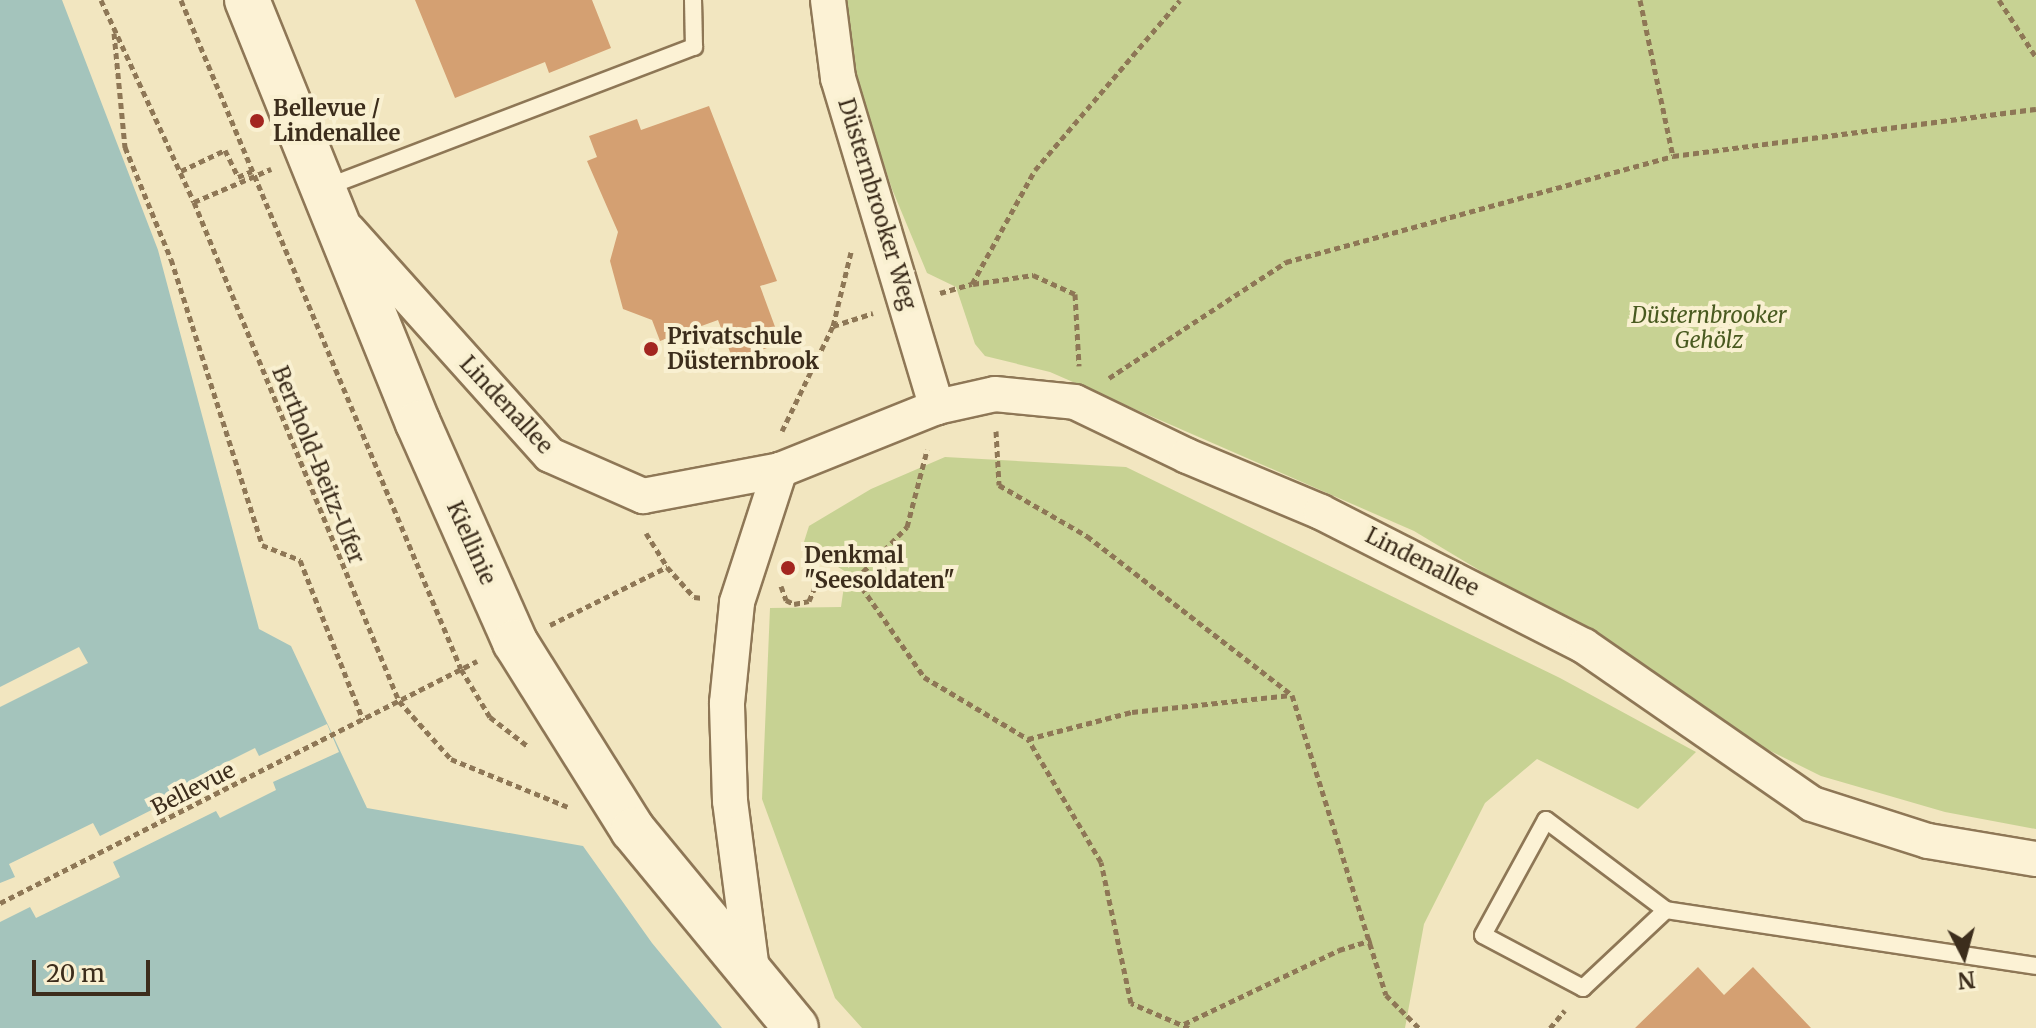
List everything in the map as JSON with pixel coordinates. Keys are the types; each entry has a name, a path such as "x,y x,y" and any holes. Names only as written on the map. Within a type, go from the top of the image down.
{"street":[{"name":"Kiellinie","path":"247,0 327,200 515,642 633,830 796,1028"},
{"name":"Düsternbrooker Weg","path":"828,0 838,78 909,302 937,407"},
{"name":"Lindenallee","path":"327,200 550,455 643,496 780,470 937,407 995,394 1077,398 1187,456 1335,518 1584,646 1812,804 1928,841 2036,859"},
{"path":"753,978 730,801 727,703 737,602 780,470"}],"lane":[{"path":"327,200 694,47 693,0"},
{"path":"1666,910 1583,988 1483,935 1546,820 1666,910 2036,966"}],"path":[{"name":"Berthold-Beitz-Ufer","path":"101,0 181,171 399,701 451,759 580,812"},
{"path":"181,0 461,669 490,717 534,750"},
{"path":"972,284 1035,170 1180,0"},
{"path":"1640,0 1673,156"},
{"path":"1999,0 2036,57"},
{"name":"Berthold-Beitz-Ufer","path":"113,28 125,147 171,259 262,545 300,560 363,720"},
{"path":"909,302 972,284 1033,275 1075,294 1077,398 1129,368 1286,262 1673,156 2036,109"},
{"path":"181,171 225,150 238,177 253,174"},
{"path":"194,202 253,174"},
{"path":"780,470 782,425 812,377 833,326 854,230 882,218"},
{"path":"995,394 999,485 1087,536 1292,695 1386,995 1419,1028"},
{"path":"769,586 783,586 786,600 794,604 809,601 815,587 856,579 907,527 937,407"},
{"path":"643,496 643,527 667,567 694,597 737,602"},
{"name":"Bellevue","path":"0,903 667,567"},
{"path":"856,579 924,677 1028,739 1101,862 1131,1003 1186,1026 1339,950 1371,940"},
{"path":"1028,739 1132,712 1292,695"}],"green space":[{"name":"Düsternbrooker Gehölz","path":"843,0 2036,0 2036,829 1945,812 1821,776 1724,728 1607,647 1414,531 1050,372 985,356 975,344 956,287 927,273 892,189 851,64"},
{"path":"945,457 1126,467 1560,678 1696,752 1638,809 1537,759 1485,803 1424,924 1405,1028 862,1028 835,998 762,799 770,608 841,607 846,572 803,545 809,526 871,489"}],"water":[{"path":"0,0 62,0 158,250 259,629 291,646 367,808 583,846 652,943 722,1028 0,1028"}],"pier":[{"path":"79,647 88,663 0,707 0,687"},
{"path":"327,724 339,752 273,782 276,790 220,818 216,811 113,862 120,877 36,918 30,907 0,922 0,883 15,877 9,864 93,823 100,836 203,784 199,776 255,748 259,756"}],"building":[{"path":"415,0 592,0 611,48 549,73 545,62 455,98"},
{"path":"709,106 777,281 760,286 781,343 733,360 718,320 660,341 652,320 623,309 610,261 618,232 587,161 597,157 589,136 637,119 641,130"},
{"path":"1698,967 1724,995 1753,967 1811,1028 1635,1028"}],"place":[{"name":"Bellevue / Lindenallee","path":"257,121"},
{"name":"Privatschule Düsternbrook","path":"651,349"},
{"name":"Denkmal \"Seesoldaten\"","path":"788,568"}]}
